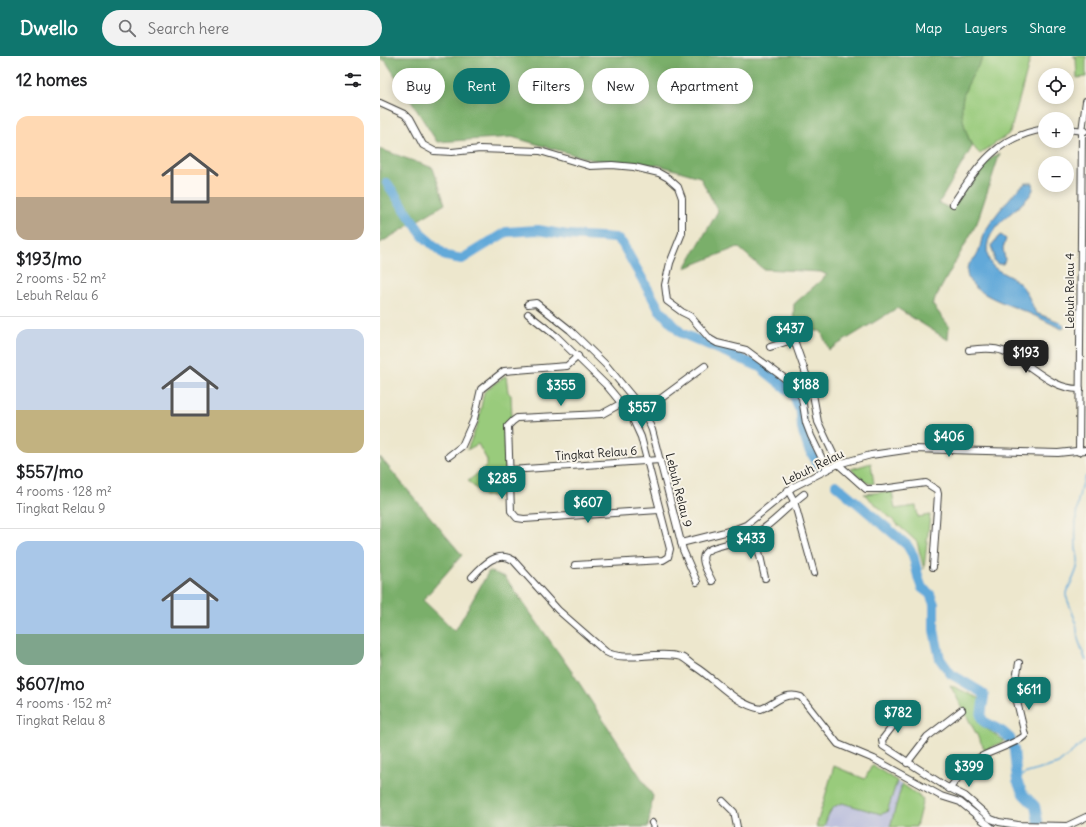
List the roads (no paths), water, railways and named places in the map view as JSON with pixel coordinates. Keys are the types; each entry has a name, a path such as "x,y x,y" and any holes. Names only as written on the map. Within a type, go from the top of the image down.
{"street":[{"name":"Lebuh Relau 4","path":"1079,452 1084,131 1086,101"},
{"path":"380,104 404,114 409,119 423,145 434,151 452,152 480,149 540,151 590,166 612,165 634,167 659,173 668,178 678,187 682,198 682,233 670,263 665,285 667,300 682,312 690,316 710,339 717,343 746,350 795,386 802,398 806,423 811,436 827,469"},
{"path":"1074,129 1084,131"},
{"path":"953,204 975,169 990,154 1000,146 1022,134 1038,131"},
{"name":"Lebuh Relau 9","path":"528,304 536,303 570,330 606,365 644,411 660,460 681,543 697,582"},
{"path":"528,314 578,356 607,386 631,415 641,437 670,549 668,557 663,560 575,565"},
{"path":"770,347 804,336"},
{"path":"794,340 813,394 818,422 838,464 866,489 882,489 926,483 937,490 938,494 933,568"},
{"path":"969,350 990,349 1002,351 1029,365 1059,386 1080,389"},
{"path":"449,456 462,446 474,419 481,389 504,371 567,366 578,356"},
{"path":"644,411 705,366"},
{"path":"622,404 602,414 518,418 513,420 508,426 511,511 517,518 659,510"},
{"name":"Lebuh Relau","path":"681,543 733,530 746,524 788,490 838,464 871,455 912,449 1058,453 1079,452 1086,450"},
{"name":"Tingkat Relau 6","path":"510,470 660,460"},
{"path":"788,490 794,501 814,573"},
{"path":"712,581 703,560 704,553 708,549 738,542 755,534 804,494"},
{"path":"755,534 765,578"},
{"path":"472,577 485,564 493,559 501,556 508,557 514,560 558,610 606,652 613,656 654,654 682,658 709,675 741,702 756,708 761,709 768,707 785,695 793,694 801,696 838,744 874,759 941,796 960,802 991,827"},
{"path":"949,788 977,759 1023,738 1025,732 1014,689 1019,663"},
{"path":"907,763 927,737 939,726 962,710"},
{"path":"899,718 883,739 882,744 885,748 907,763 965,796 994,820 1014,825 1067,826 1076,823"},
{"path":"723,802 734,812 737,827"},
{"path":"1071,827 1086,817"}],"water":[{"path":"1026,183 1033,183 1033,191 1027,199 999,224 991,235 987,247 989,260 994,268 1017,281 1023,287 1036,313 1060,322 1065,327 1062,329 982,292 969,280 967,273 969,264 978,253 982,238 989,225 1015,192"},
{"path":"1001,235 1006,239 1003,248 1005,260 1003,264 998,264 994,261 994,254 991,246"}],"waterway":[{"path":"387,183 423,236 446,256 462,259 506,232 538,230 567,235 616,238 622,243 659,309 681,333 760,367 792,393 801,414 802,429 809,450 820,466"},
{"path":"1086,476 1082,484 1076,512 1076,549 1078,564 1066,596 1076,622 1078,639 1086,661"},
{"path":"836,485 907,545 913,555 922,588 930,594 934,604 934,630 940,659 951,674 981,692 984,696 981,716 983,721 1003,732 1010,738 1014,750 1017,781 1023,794 1035,806 1038,821"},
{"path":"1017,781 1024,774 1058,764 1086,740"}]}
